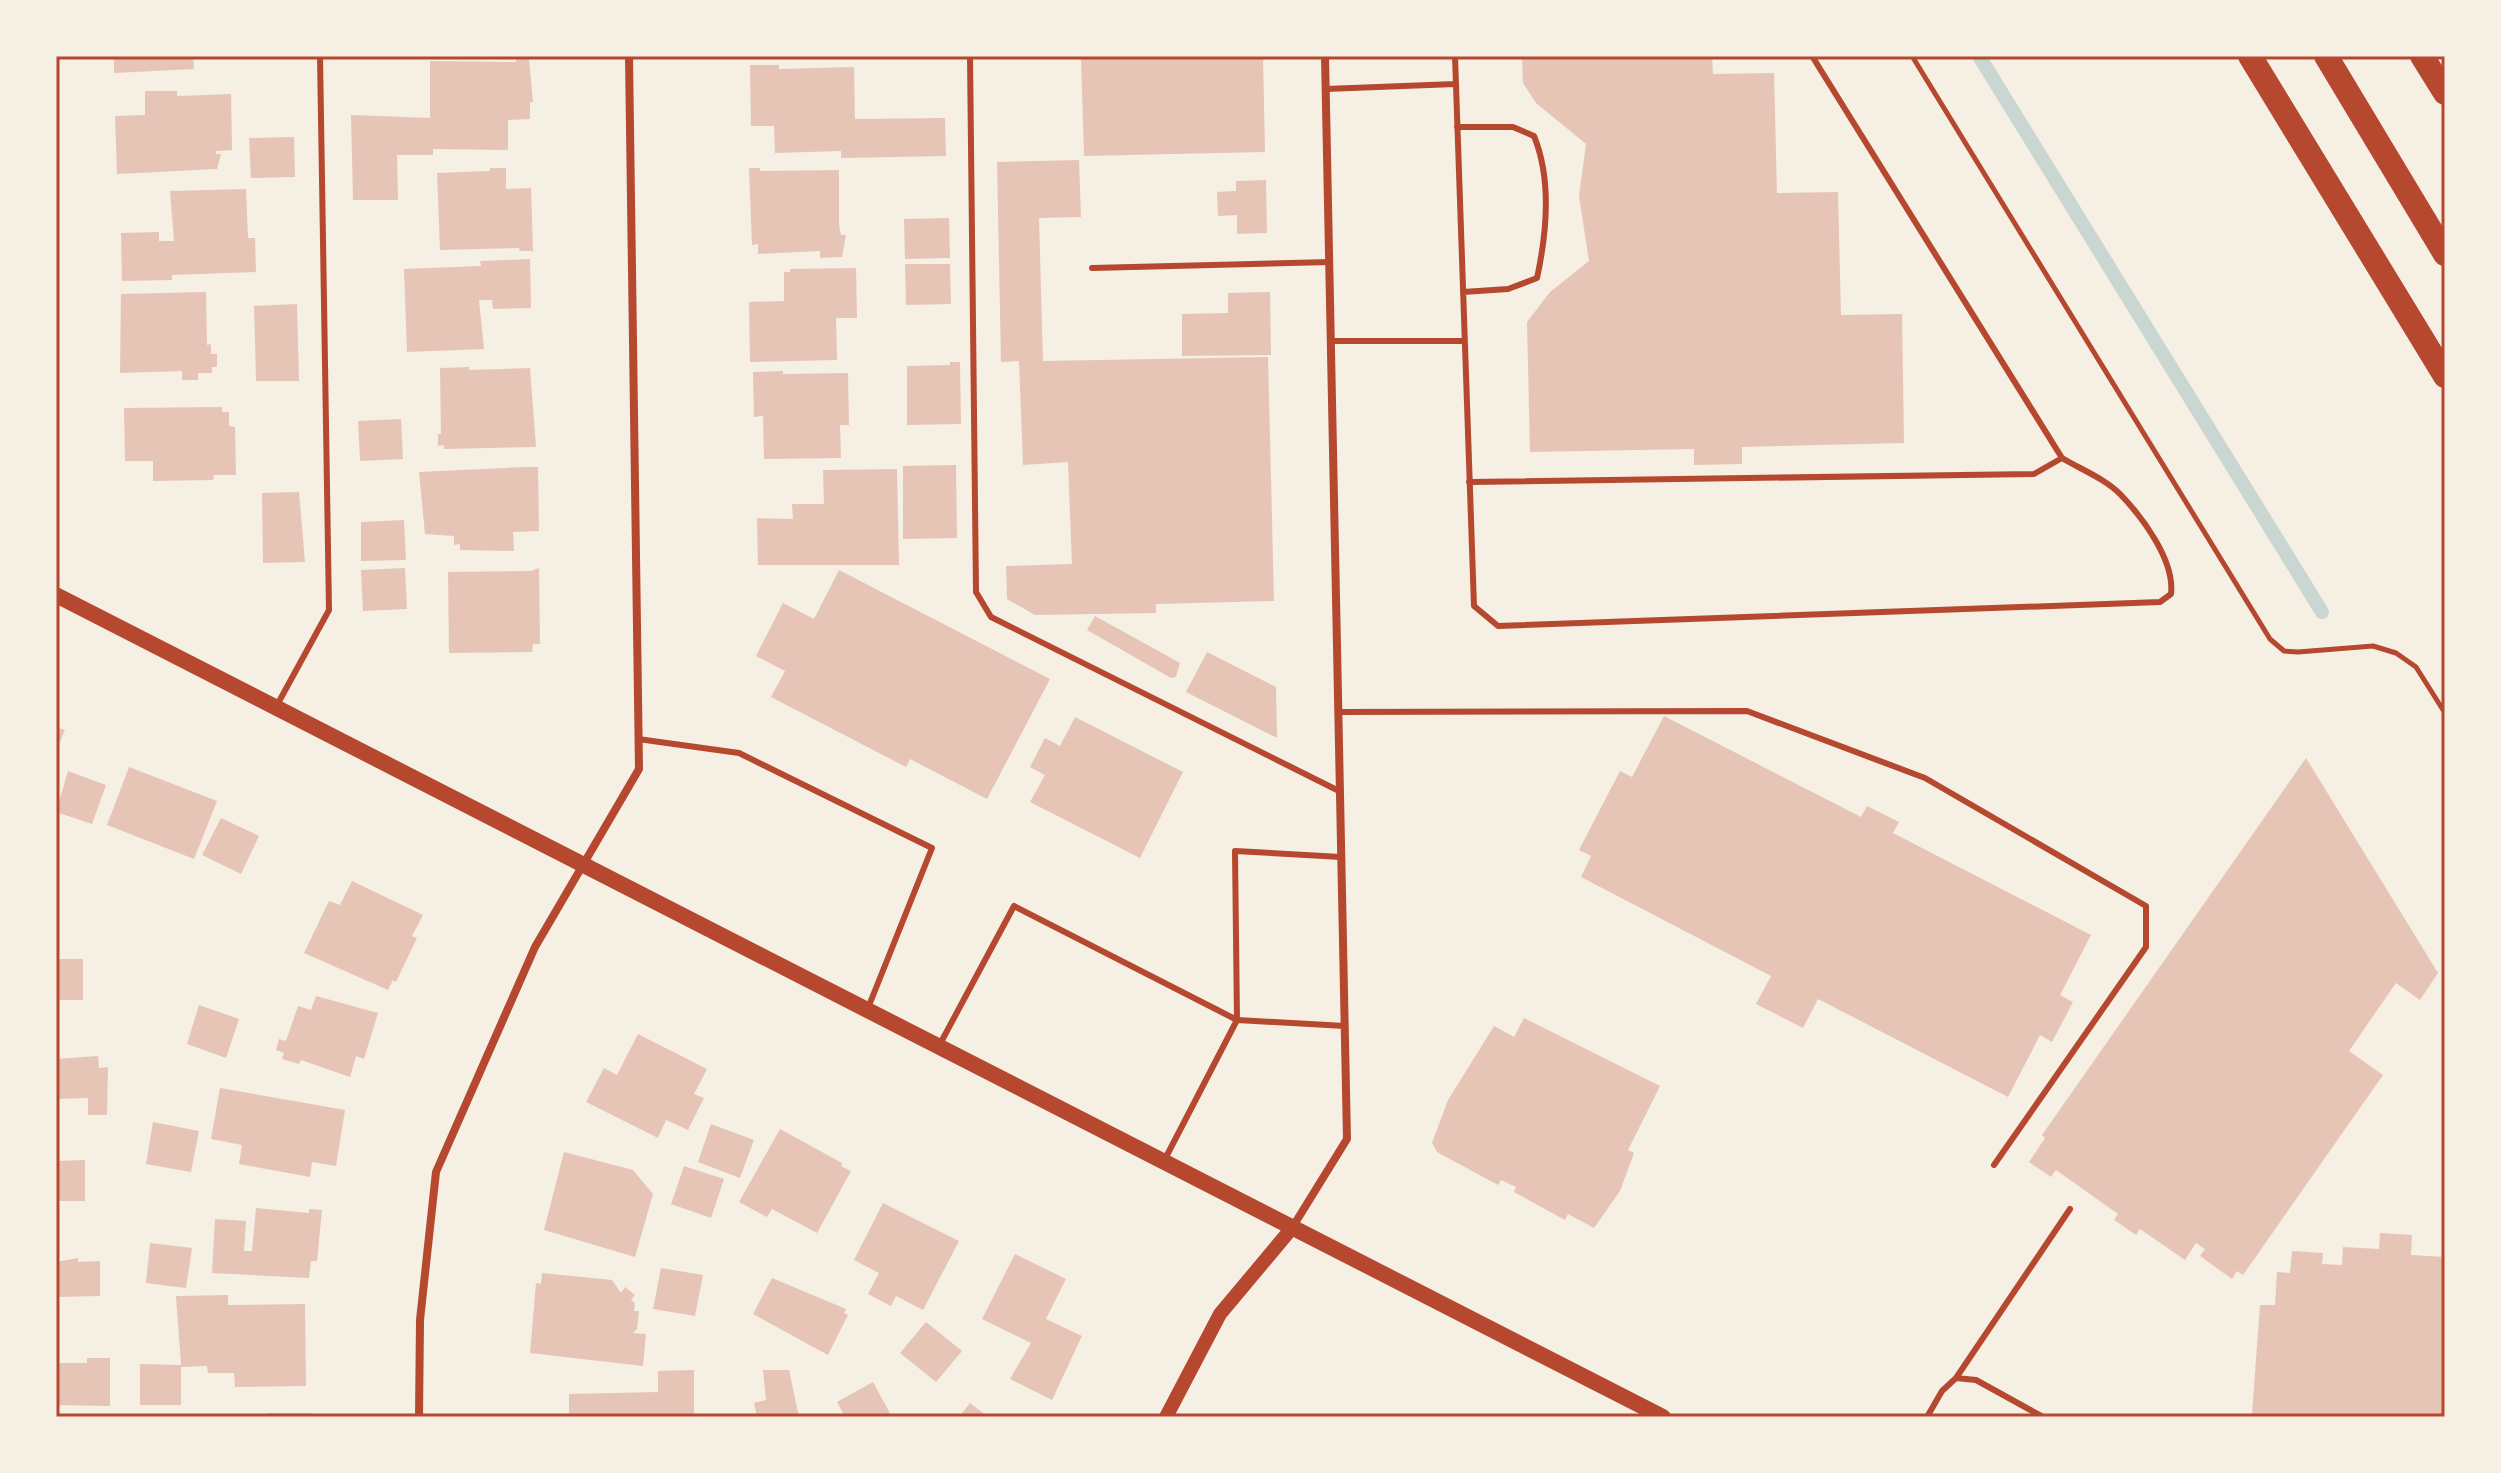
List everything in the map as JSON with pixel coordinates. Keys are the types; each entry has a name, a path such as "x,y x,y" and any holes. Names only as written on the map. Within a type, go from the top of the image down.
{"highway":[{"path":"2250,56 2445,376"},
{"path":"2326,56 2445,254"},
{"path":"2422,56 2445,93"}],"main road":[{"path":"56,595 1663,1417"}],"street":[{"path":"419,1417 420,1320 436,1172 535,947 639,769 629,56"},
{"path":"1166,1417 1220,1314 1292,1228 1347,1139 1325,56"}],"lane":[{"path":"276,707 329,610 320,56"},
{"path":"970,56 976,592 991,617 1339,791"},
{"path":"1455,56 1474,606 1498,626 2160,602 2171,594 2172,582 2160,550 2120,493 2062,458 1812,56"},
{"path":"1326,89 1455,84"},
{"path":"1457,127 1513,127 1534,136 1542,155 1546,201 1545,242 1537,278 1508,289 1463,292"},
{"path":"1092,268 1330,262"},
{"path":"1331,341 1464,341"},
{"path":"1469,482 2034,474 2062,458"},
{"path":"1338,712 1747,711 1925,778 2146,906 2146,947 1994,1165"},
{"path":"638,739 739,753 932,848 867,1010"},
{"path":"1163,1162 1237,1020 1235,851 1341,857"},
{"path":"938,1047 1014,906 1237,1020 1345,1026"},
{"path":"1927,1417 2070,1209"},
{"path":"1956,1378 1976,1380 2043,1417"}],"path":[{"path":"1912,56 2270,639 2284,651 2373,646 2396,653 2416,667 2445,713"}],"building":[{"path":"114,56 193,56 194,69 114,73"},
{"path":"1081,56 1263,56 1265,152 1084,156"},
{"path":"1522,56 1712,56 1713,74 1774,73 1777,193 1838,192 1841,315 1902,314 1904,443 1742,447 1742,464 1694,465 1694,449 1530,452 1527,322 1550,292 1589,261 1579,196 1586,144 1536,103 1523,83"},
{"path":"516,59 529,59 533,102 530,102 530,119 508,120 508,150 433,149 433,155 397,155 398,200 353,200 351,115 430,118 430,61 516,62"},
{"path":"750,65 779,65 779,69 854,67 855,119 945,118 946,156 841,158 841,151 775,153 774,126 751,126"},
{"path":"145,91 177,91 177,96 231,94 232,150 216,151 216,154 221,154 217,169 117,174 115,116 145,115"},
{"path":"294,137 295,177 251,178 249,138"},
{"path":"1079,160 1081,217 1039,218 1043,361 1268,357 1274,601 1156,604 1156,613 1035,615 1007,599 1006,566 1072,564 1068,462 1023,465 1019,361 1001,362 997,162"},
{"path":"490,168 506,168 506,189 531,188 533,251 520,251 519,248 440,250 437,173 490,171"},
{"path":"749,168 760,168 760,171 839,170 839,224 841,235 846,235 842,257 820,258 820,251 758,254 758,244 752,245"},
{"path":"1266,180 1267,233 1237,234 1237,215 1218,216 1217,192 1236,191 1236,181"},
{"path":"246,189 248,238 255,238 256,272 172,275 172,280 122,281 121,233 159,232 159,241 174,241 170,191"},
{"path":"949,218 950,258 905,259 904,219"},
{"path":"530,259 531,308 493,309 492,300 479,300 484,349 407,352 404,269 481,266 480,261"},
{"path":"905,264 950,264 951,304 906,305"},
{"path":"856,268 857,318 836,318 837,360 750,362 749,302 784,301 784,272 790,272 790,269"},
{"path":"206,292 207,345 211,344 211,354 217,354 217,367 212,367 212,373 198,373 198,380 182,380 182,371 120,373 121,294"},
{"path":"1270,292 1271,355 1182,356 1182,314 1228,313 1228,293"},
{"path":"297,304 299,381 256,381 254,306"},
{"path":"950,362 960,362 961,424 907,425 907,366 950,365"},
{"path":"469,367 469,370 530,368 536,447 444,449 444,445 438,446 438,434 441,434 440,368"},
{"path":"783,371 783,374 848,373 849,425 840,425 841,458 764,459 763,416 754,417 753,372"},
{"path":"222,407 222,412 229,412 229,426 235,427 236,475 214,475 213,480 153,481 153,461 125,461 124,408"},
{"path":"401,419 403,459 360,461 358,421"},
{"path":"956,465 957,538 903,539 903,466"},
{"path":"538,467 539,531 513,532 514,551 460,550 460,544 454,545 454,536 425,534 419,472"},
{"path":"897,469 899,565 758,565 757,518 793,519 792,504 824,504 823,470"},
{"path":"299,492 305,562 263,563 262,493"},
{"path":"404,520 406,560 361,561 361,522"},
{"path":"405,568 407,609 363,611 361,570"},
{"path":"539,568 540,644 533,644 532,652 449,653 448,572 531,571"},
{"path":"839,570 1050,679 987,799 910,759 906,767 771,697 785,671 756,656 783,603 814,619"},
{"path":"1095,616 1180,663 1176,677 1171,678 1087,630"},
{"path":"1207,652 1276,687 1277,738 1186,692"},
{"path":"1664,716 1861,817 1867,806 1899,822 1893,833 2091,935 2060,995 2073,1002 2052,1042 2040,1035 2008,1097 1818,999 1803,1028 1756,1004 1771,976 1581,877 1591,856 1579,850 1620,771 1632,777"},
{"path":"1075,717 1183,772 1140,858 1030,802 1045,775 1030,767 1045,738 1060,746"},
{"path":"56,727 65,730 56,751"},
{"path":"2306,758 2438,973 2420,1000 2396,983 2349,1051 2383,1075 2243,1275 2237,1271 2232,1279 2200,1256 2205,1249 2196,1243 2185,1260 2140,1229 2136,1235 2114,1220 2118,1214 2056,1170 2051,1177 2029,1162 2045,1138 2042,1135"},
{"path":"129,767 217,801 194,859 107,825"},
{"path":"68,771 106,785 92,824 56,812"},
{"path":"221,818 259,836 241,874 202,855"},
{"path":"352,881 423,915 412,936 417,938 396,982 393,980 388,990 304,953 329,901 340,905"},
{"path":"56,959 83,959 83,1000 56,1000"},
{"path":"316,996 378,1013 364,1059 356,1056 350,1077 301,1060 299,1064 282,1059 284,1053 276,1050 279,1039 286,1041 298,1006 311,1010"},
{"path":"199,1005 239,1019 226,1058 187,1044"},
{"path":"1524,1018 1660,1086 1628,1150 1634,1153 1620,1191 1594,1228 1568,1214 1565,1220 1514,1192 1516,1187 1501,1180 1498,1185 1437,1152 1432,1143 1448,1100 1494,1026 1514,1037"},
{"path":"638,1034 707,1069 694,1094 704,1098 688,1130 666,1120 658,1138 586,1102 604,1068 617,1075"},
{"path":"98,1056 99,1068 108,1067 107,1115 88,1115 88,1098 56,1099 56,1059"},
{"path":"220,1088 345,1110 336,1166 312,1162 310,1177 239,1164 242,1145 211,1139"},
{"path":"153,1122 199,1131 191,1172 146,1164"},
{"path":"711,1124 754,1140 740,1178 698,1162"},
{"path":"780,1129 851,1171 817,1233 772,1209 767,1217 739,1202"},
{"path":"564,1152 633,1170 653,1194 635,1257 544,1230"},
{"path":"85,1160 85,1201 56,1201 56,1161"},
{"path":"684,1166 724,1179 711,1218 671,1204"},
{"path":"883,1203 959,1241 923,1310 896,1296 891,1306 868,1294 879,1273 854,1260"},
{"path":"256,1208 309,1213 309,1209 322,1210 317,1261 311,1261 309,1278 212,1273 215,1219 246,1221 244,1251 252,1251"},
{"path":"2380,1233 2412,1235 2411,1255 2445,1257 2445,1417 2265,1417 2252,1414 2260,1305 2275,1305 2277,1272 2290,1273 2292,1251 2323,1253 2322,1264 2342,1265 2343,1247 2379,1249"},
{"path":"150,1243 192,1248 186,1288 146,1283"},
{"path":"1015,1254 1066,1279 1046,1319 1082,1336 1052,1400 1010,1379 1031,1343 982,1319"},
{"path":"78,1258 78,1262 100,1261 100,1296 56,1297 56,1262"},
{"path":"661,1268 703,1275 695,1316 653,1309"},
{"path":"542,1273 612,1280 621,1293 625,1287 635,1295 631,1300 635,1303 634,1311 639,1311 637,1329 633,1333 646,1334 643,1366 530,1353 536,1283 541,1284"},
{"path":"772,1278 846,1309 844,1313 848,1315 828,1355 753,1314"},
{"path":"228,1295 228,1305 305,1304 306,1386 235,1387 234,1373 208,1373 207,1366 181,1367 181,1405 140,1405 140,1364 181,1365 176,1296"},
{"path":"926,1322 962,1351 936,1382 900,1353"},
{"path":"87,1358 110,1358 110,1406 56,1405 56,1363 87,1363"},
{"path":"694,1370 694,1417 569,1417 569,1394 658,1392 658,1371"},
{"path":"763,1370 789,1370 799,1417 757,1417 754,1403 766,1400"},
{"path":"873,1382 892,1417 845,1417 837,1402"},
{"path":"970,1403 988,1417 959,1417"},
{"path":"268,1413 312,1413 312,1417 268,1417"}],"waterway":[{"path":"1979,56 2322,612"}]}
